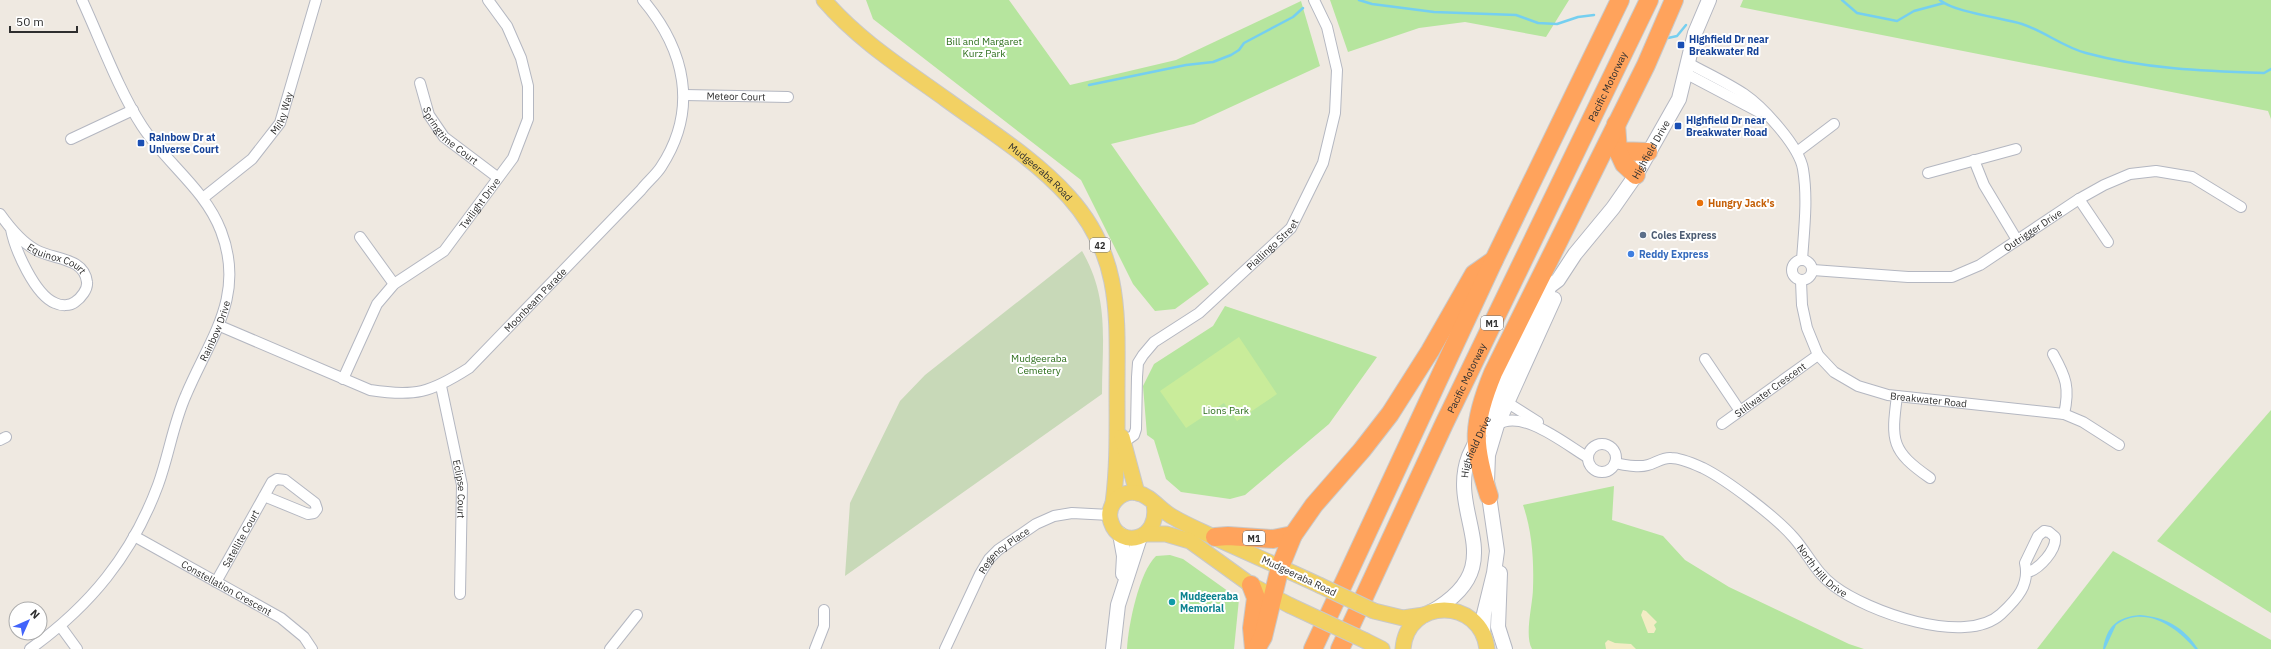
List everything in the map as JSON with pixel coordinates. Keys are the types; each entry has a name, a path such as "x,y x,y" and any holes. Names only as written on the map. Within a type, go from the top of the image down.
{"highway":[{"name":"M1","path":"1312,649 1494,260 1620,0"},
{"name":"Pacific Motorway","path":"1340,649 1448,417 1649,0"},
{"name":"M1","path":"1489,496 1476,442 1478,411 1493,373 1646,65 1674,0"},
{"path":"1616,123 1618,151 1624,164 1636,175"},
{"path":"1618,151 1648,152"},
{"name":"M1","path":"1255,649 1263,637 1281,601 1280,567 1293,535 1314,505 1362,450 1390,414 1430,351 1474,274 1494,260"},
{"name":"M1","path":"1215,537 1228,536 1273,539 1293,535"},
{"name":"M1","path":"1250,584 1256,598 1252,628 1255,649"}],"main road":[{"name":"Mudgeeraba Road","path":"825,0 843,22 868,42 1030,161 1070,198 1100,246 1112,278 1117,306 1119,339 1118,466 1111,509"},
{"name":"Mudgeeraba Road","path":"1118,425 1124,442 1137,493"},
{"path":"1143,535 1155,521 1154,504 1144,495 1137,493 1124,494 1111,509 1114,529 1120,534 1133,538 1143,535 1166,534 1190,541 1250,584 1281,601 1382,649"},
{"name":"Mudgeeraba Road","path":"1154,504 1172,517 1374,611 1403,618 1444,610 1458,612 1474,621 1486,643"},
{"path":"1403,649 1404,640 1410,627 1419,618 1430,612"}],"street":[{"name":"Rainbow Drive","path":"30,649 61,627 89,600 122,557 134,536 158,484 184,398 220,326 228,300 229,263 222,232 203,198 149,136 133,110 82,0"},
{"name":"Milky Way","path":"203,198 252,159 280,123 316,0"},
{"name":"Twilight Drive","path":"343,379 378,304 394,284 444,251 513,158 528,119 528,86 522,58 507,26 488,0"},
{"name":"Moonbeam Parade","path":"220,326 370,390 391,393 414,393 441,386 469,368 661,167 678,132 684,95 681,68 672,42 655,13 643,0"},
{"name":"Piallingo Street","path":"1124,442 1134,435 1136,429 1136,377 1138,363 1143,355 1154,342 1199,313 1292,228 1323,163 1334,114 1337,70 1327,28 1314,0"},
{"name":"Highfield Drive","path":"1430,612 1460,590 1469,575 1474,561 1475,540 1463,481 1468,460 1491,409 1550,286 1558,280 1575,254 1636,175 1679,99 1695,33 1709,0"},
{"name":"Breakwater Road","path":"1686,68 1768,117 1782,131 1797,152 1803,168 1805,196 1802,260 1794,264 1792,271 1795,278 1801,281 1802,305 1807,328 1818,355 1834,372 1858,386 1897,396 2064,414 2083,422 2119,445"},
{"name":"Springtime Court","path":"420,83 429,115 444,137 498,177"},
{"name":"Meteor Court","path":"684,95 788,97"},
{"path":"71,139 133,110"},
{"path":"1797,152 1834,124"},
{"path":"1928,173 2016,149"},
{"path":"1974,160 1984,185 2017,240"},
{"name":"Outrigger Drive","path":"1813,270 1908,277 1952,277 1980,265 2079,199 2130,174 2156,171 2192,177 2241,208"},
{"path":"2079,199 2108,242"},
{"name":"Equinox Court","path":"0,214 11,229 36,250 80,266 84,272 87,284 82,295 76,302 70,305 57,304 50,301 39,290 13,239 11,229"},
{"path":"360,238 394,284"},
{"path":"1801,281 1809,278 1813,270 1811,264 1802,260"},
{"name":"Highfield Drive","path":"1486,643 1484,614 1494,573 1497,551 1489,496 1487,461 1497,425 1558,290 1558,280"},
{"path":"2053,354 2066,377 2068,398 2064,414"},
{"name":"Stillwater Crescent","path":"1722,424 1818,355"},
{"path":"1704,359 1740,411"},
{"name":"Eclipse Court","path":"441,386 462,485 460,594"},
{"path":"1897,396 1892,429 1897,447 1909,464 1930,478"},
{"path":"1491,409 1508,402 1588,454 1590,467 1598,472 1608,472 1615,463 1615,452 1610,446 1600,444 1588,454"},
{"path":"1497,425 1510,420 1525,422 1588,454"},
{"name":"North Hill Drive","path":"1615,463 1637,467 1672,458 1703,468 1772,517 1787,530 1806,553 1816,571 1833,586 1867,605 1910,620 1944,628 1964,628 1980,624 1999,616 2011,605 2019,594 2028,572"},
{"name":"Satellite Court","path":"216,582 264,496 274,481 281,479 316,503 317,509 314,513 308,514 264,496"},
{"name":"Regency Place","path":"945,649 980,574 989,559 998,550 1036,524 1054,516 1111,509"},
{"path":"1114,649 1124,556 1120,534"},
{"path":"1121,593 1143,535"},
{"name":"Constellation Crescent","path":"134,536 281,618 304,637 312,649"},
{"path":"1497,551 1500,583 1498,627 1505,649"},
{"path":"815,649 824,626 824,610"},
{"path":"610,649 637,616"},
{"path":"61,627 77,649"}],"green space":[{"name":"Bill and Margaret Kurz Park","path":"866,0 1009,0 1070,85 1176,60 1301,1 1320,66 1194,124 1111,144 1209,284 1175,309 1155,311 1133,284 1081,180 873,19"},
{"path":"1330,0 1569,0 1546,37 1465,22 1419,28 1348,52"},
{"path":"1743,0 2271,0 2271,119 2268,111 1740,7"},
{"name":"Mudgeeraba Cemetery","path":"1082,251 1091,269 1101,304 1103,339 1102,394 845,576 850,503 900,401 925,375"},
{"name":"Lions Park","path":"1225,306 1377,357 1329,424 1245,495 1230,499 1181,492 1166,479 1154,440 1147,435 1143,386 1154,364 1213,326"},
{"path":"1239,337 1277,394 1237,421 1224,403 1186,428 1160,391"},
{"path":"2271,410 2271,613 2157,541"},
{"path":"1614,486 1612,520 1663,536 1685,560 1729,587 1849,644 1864,649 1532,649 1529,628 1533,595 1533,556 1523,505"},
{"path":"2113,551 2271,640 2271,649 2037,649"},
{"path":"1170,555 1183,559 1239,599 1234,649 1127,649 1132,614 1144,574 1156,556"}],"sand":[{"path":"1643,610 1657,622 1654,625 1656,629 1654,633 1648,633 1641,615"},
{"path":"1608,640 1615,643 1631,644 1636,649 1606,649 1605,643"}],"water":[{"path":"2140,615 2158,618 2173,624 2193,641 2198,649 2195,649 2179,633 2169,626 2149,618 2138,617 2127,619 2116,625 2105,649 2103,649 2107,634 2114,624 2125,618"}],"waterway":[{"path":"1359,0 1372,4 1434,12 1516,15 1538,23 1557,24 1578,17 1594,15"},
{"path":"1842,0 1857,13 1897,21 1914,11 1944,3"},
{"path":"1940,0 1956,8 2022,24 2061,43 2086,53 2130,63 2197,70 2264,73 2271,69"},
{"path":"1089,85 1186,65 1213,62 1231,55 1239,50 1244,43 1293,17 1303,8"},
{"path":"1668,38 1677,36 1686,25"}],"place":[{"name":"Highfield Dr near Breakwater Rd","path":"1681,45"},
{"name":"Highfield Dr near Breakwater Road","path":"1678,126"},
{"name":"Rainbow Dr at Universe Court","path":"141,143"},
{"name":"Hungry Jack's","path":"1700,203"},
{"name":"Coles Express","path":"1643,235"},
{"name":"Reddy Express","path":"1631,254"},
{"name":"Mudgeeraba Memorial","path":"1172,602"}]}
